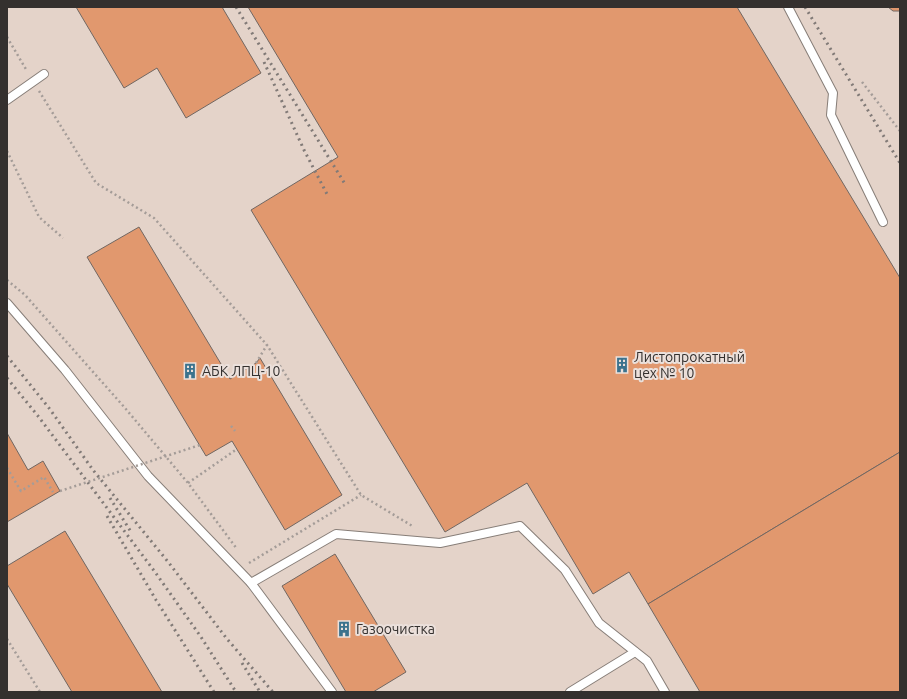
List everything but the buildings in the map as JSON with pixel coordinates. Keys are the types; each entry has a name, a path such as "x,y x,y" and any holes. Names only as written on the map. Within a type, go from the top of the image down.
{"lane":[{"path":"788,7 833,93 831,114 883,222"},
{"path":"7,100 44,74"},
{"path":"7,303 65,370 148,476 251,583 332,692"},
{"path":"251,583 336,534 440,543 520,526 565,570 599,623 647,661 665,692"},
{"path":"570,692 635,652"}],"path":[{"path":"7,37 96,183 154,218 267,345 362,495 420,531"},
{"path":"862,82 900,131"},
{"path":"7,151 39,217 63,238"},
{"path":"7,280 25,295 125,408 188,483 239,551"},
{"path":"256,363 267,345"},
{"path":"231,426 235,431"},
{"path":"60,491 200,445"},
{"path":"188,483 237,449"},
{"path":"7,468 21,491 44,477 53,492"},
{"path":"248,563 362,495"},
{"path":"7,639 40,692"}],"shaded area":[{"path":"7,7 900,7 900,692 7,692"}],"railway":[{"path":"236,7 345,184"},
{"path":"805,7 900,163"},
{"path":"264,62 304,150 328,196"},
{"path":"7,356 49,408 93,470 169,563 227,639 273,692"},
{"path":"7,378 38,416 155,572 201,637 236,692"},
{"path":"110,498 131,532"},
{"path":"107,516 156,600 214,692"},
{"path":"242,663 260,692"}],"place":[{"name":"Листопрокатный цех № 10","path":"622,365"},
{"name":"АБК ЛПЦ-10","path":"190,371"},
{"name":"Газоочистка","path":"344,629"}]}
